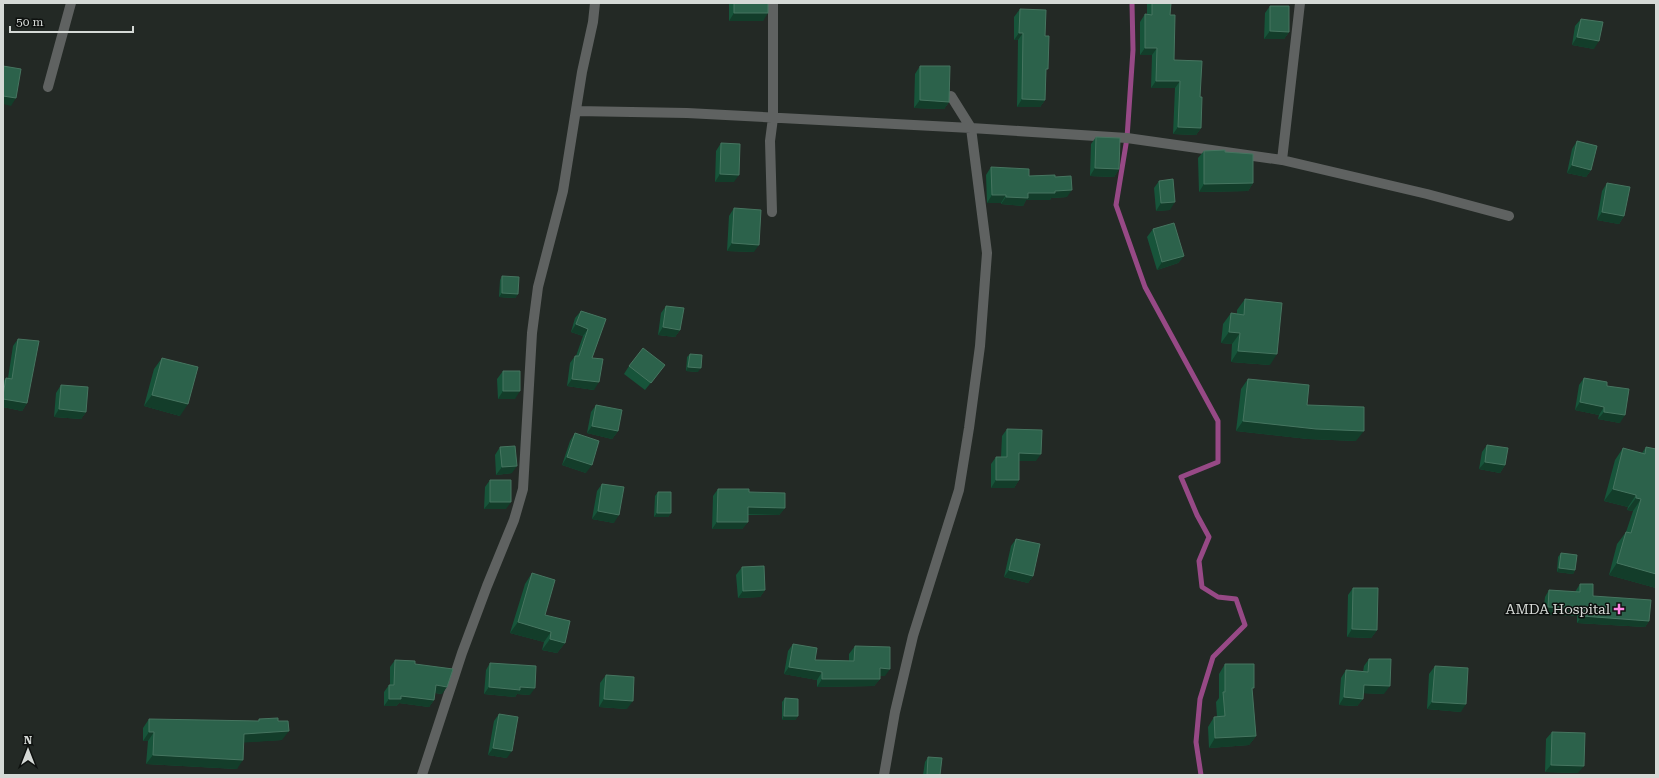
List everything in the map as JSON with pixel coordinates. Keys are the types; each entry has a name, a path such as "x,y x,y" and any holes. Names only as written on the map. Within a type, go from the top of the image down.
{"street":[{"path":"48,87 72,3"},
{"path":"422,775 462,653 514,520 523,489 532,332 538,288 563,191 582,72 593,22 595,3"},
{"path":"772,212 770,141 773,118 773,3"},
{"path":"1282,160 1300,3"},
{"path":"884,775 895,712 913,636 959,490 980,346 987,253 971,128 951,96"},
{"path":"576,111 687,113 1127,138 1282,160 1427,194 1509,216"}],"building":[{"path":"734,3 768,3 768,13 734,13"},
{"path":"1152,3 1171,3 1170,15 1175,15 1174,60 1202,61 1200,97 1202,97 1201,128 1178,127 1180,81 1156,81 1157,48 1145,48 1145,14 1152,15"},
{"path":"1270,6 1289,6 1289,32 1270,31"},
{"path":"1020,9 1046,10 1045,36 1049,36 1045,100 1022,99 1023,33 1019,33"},
{"path":"1581,19 1603,22 1599,41 1577,37"},
{"path":"3,66 21,69 16,98 3,96"},
{"path":"920,66 950,66 949,102 920,100"},
{"path":"1096,137 1120,138 1119,169 1095,168"},
{"path":"1577,141 1597,146 1591,170 1572,165"},
{"path":"721,143 740,144 739,175 720,174"},
{"path":"1225,150 1225,152 1253,154 1253,183 1204,184 1204,151"},
{"path":"991,167 1029,169 1029,176 1071,176 1072,190 1055,191 1055,193 1028,193 1028,198 992,195"},
{"path":"1173,179 1175,202 1161,203 1159,181"},
{"path":"1607,183 1630,187 1624,216 1602,212"},
{"path":"734,208 761,210 759,245 732,243"},
{"path":"1174,223 1184,256 1162,262 1153,229"},
{"path":"502,276 519,277 518,294 502,293"},
{"path":"1245,299 1282,303 1277,354 1238,351 1240,333 1229,332 1231,313 1244,315"},
{"path":"666,306 684,308 680,330 663,327"},
{"path":"581,311 606,319 592,358 603,359 599,382 572,379 575,356 579,356 588,329 576,324"},
{"path":"18,339 39,341 27,403 3,399 6,378 12,379"},
{"path":"643,348 665,365 651,383 629,366"},
{"path":"690,354 702,355 701,368 688,367"},
{"path":"162,358 198,367 188,404 152,395"},
{"path":"503,371 520,371 520,391 503,391"},
{"path":"1584,378 1607,382 1607,386 1629,389 1625,415 1604,412 1604,407 1580,402"},
{"path":"1248,379 1309,385 1307,405 1364,407 1364,431 1316,429 1243,421"},
{"path":"61,385 88,387 86,412 59,409"},
{"path":"596,405 622,410 618,431 592,426"},
{"path":"1007,429 1042,430 1041,454 1019,453 1019,480 996,480 996,457 1007,457"},
{"path":"575,433 599,441 592,465 567,457"},
{"path":"1487,445 1508,448 1505,465 1485,462"},
{"path":"515,446 517,466 502,467 500,447"},
{"path":"1646,447 1656,449 1656,574 1617,563 1626,532 1631,533 1641,499 1636,498 1636,495 1613,489 1623,448 1645,454"},
{"path":"490,480 511,480 511,502 490,502"},
{"path":"602,484 624,487 619,515 598,511"},
{"path":"718,489 749,489 749,492 785,493 785,508 748,507 748,522 717,522"},
{"path":"658,492 671,492 671,513 657,513"},
{"path":"1016,539 1040,544 1033,576 1009,570"},
{"path":"1561,553 1577,555 1575,570 1559,568"},
{"path":"764,566 765,590 743,591 742,567"},
{"path":"532,573 555,580 545,615 570,621 565,643 550,639 551,632 518,622"},
{"path":"1580,584 1593,584 1593,596 1651,600 1649,621 1582,616 1582,609 1548,607 1549,590 1580,592"},
{"path":"1353,588 1378,588 1377,630 1352,629"},
{"path":"793,644 817,648 815,660 854,661 855,646 890,647 890,669 880,668 880,679 822,679 822,672 789,667"},
{"path":"1369,659 1391,659 1390,686 1364,685 1363,699 1344,697 1346,670 1368,672"},
{"path":"395,660 415,661 415,664 453,669 447,687 436,685 434,700 401,696 401,699 389,699 389,685 394,685"},
{"path":"490,663 536,666 535,688 520,687 520,690 489,687"},
{"path":"1225,664 1254,664 1254,688 1252,688 1256,736 1215,738 1214,717 1225,716 1223,692 1225,692"},
{"path":"1435,666 1468,668 1466,704 1432,702"},
{"path":"606,675 634,677 633,701 604,699"},
{"path":"785,698 798,699 798,716 784,716"},
{"path":"499,714 518,717 512,751 493,748"},
{"path":"278,718 278,721 288,721 289,731 244,734 243,760 153,755 154,732 149,732 149,719 259,721 259,719"},
{"path":"1552,732 1585,733 1584,766 1551,765"},
{"path":"928,757 942,758 940,775 927,775"}],"waterway":[{"path":"1132,3 1133,50 1127,138 1116,205 1145,287 1218,421 1218,462 1181,477 1197,515 1209,537 1199,561 1202,587 1218,597 1236,599 1245,625 1213,657 1200,699 1196,742 1201,775"}],"place":[{"name":"AMDA Hospital","path":"1619,609"}]}
